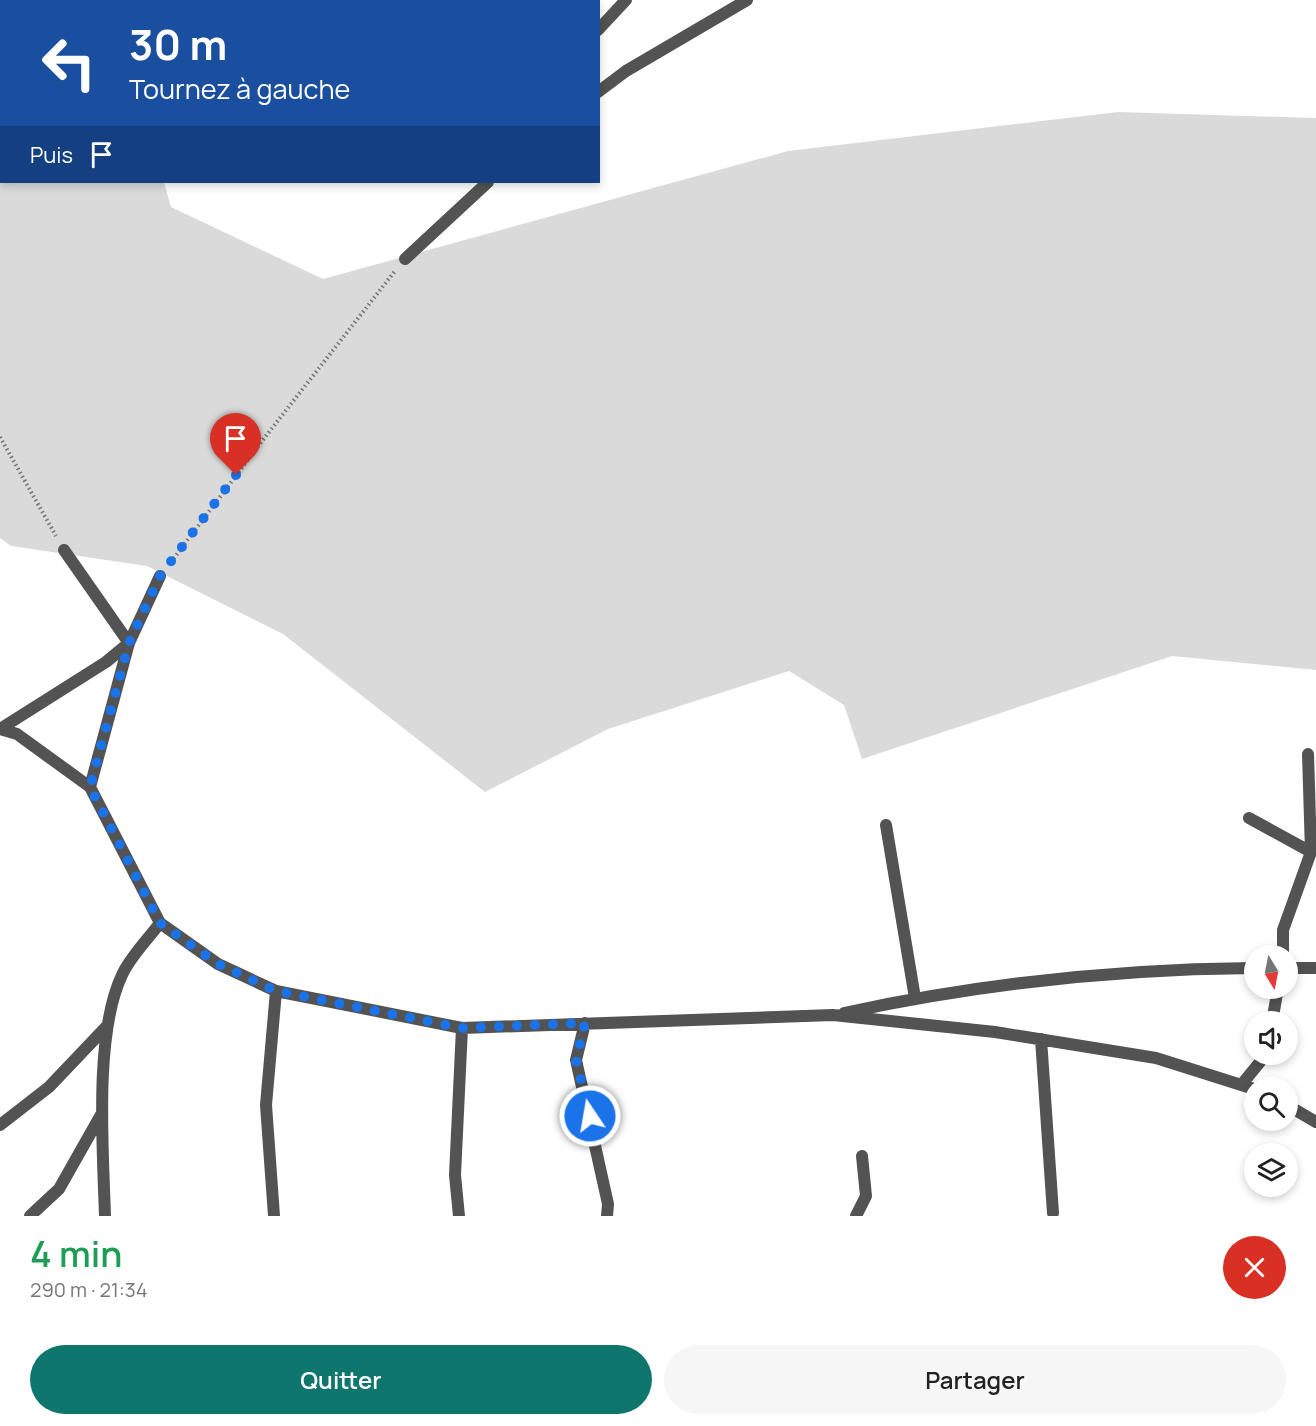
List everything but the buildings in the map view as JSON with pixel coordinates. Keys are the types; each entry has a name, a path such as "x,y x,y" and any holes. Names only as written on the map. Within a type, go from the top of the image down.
{"street":[{"path":"600,28 626,0"},
{"path":"600,91 626,72 747,0"},
{"path":"405,259 487,183"},
{"path":"63,550 129,643"},
{"path":"90,787 129,643 160,576"},
{"path":"0,729 106,662 129,643"},
{"path":"0,729 18,734 90,787 160,923 218,964 276,991 462,1028 832,1015 1041,1039 1156,1058 1244,1086"},
{"path":"1283,945 1283,930 1311,852 1308,754"},
{"path":"1249,818 1311,852"},
{"path":"886,825 915,998"},
{"path":"105,1216 103,1112 108,1025 122,974 160,923"},
{"path":"1298,968 1316,968"},
{"path":"832,1015 915,998 1086,978 1244,969"},
{"path":"274,1216 266,1105 276,991"},
{"path":"585,1023 576,1060 608,1204 607,1216"},
{"path":"0,1125 49,1087 108,1025"},
{"path":"459,1216 455,1175 462,1028"},
{"path":"1041,1039 1053,1213"},
{"path":"1298,1111 1316,1122"},
{"path":"30,1216 59,1189 103,1112"},
{"path":"856,1216 866,1196 862,1156"}],"path":[{"path":"160,576 262,441 405,259"},
{"path":"0,437 63,550"}],"shaded area":[{"path":"1118,112 1316,118 1316,670 1172,656 862,759 844,705 789,671 608,729 485,792 283,634 147,566 11,546 0,538 0,183 164,183 171,207 323,279 788,151"}],"route":[{"path":"236,475 160,576 129,643 90,787 160,923 218,964 276,991 462,1028 585,1023 576,1060 590,1116"}]}
